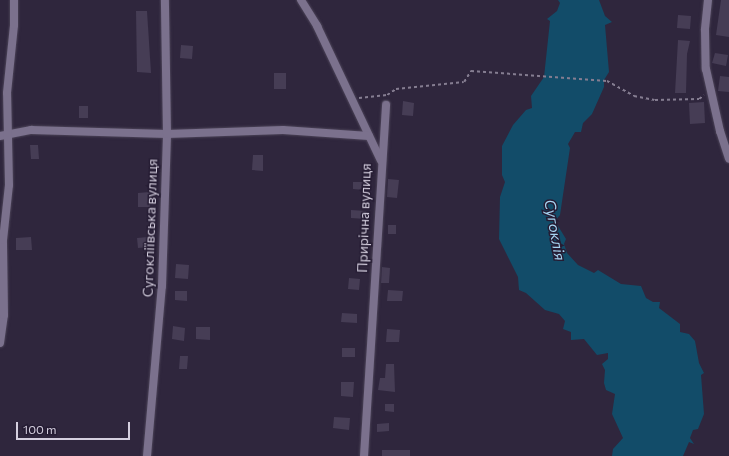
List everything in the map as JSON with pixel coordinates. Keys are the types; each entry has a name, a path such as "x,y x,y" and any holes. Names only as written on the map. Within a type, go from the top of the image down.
{"street":[{"path":"0,343 4,315 3,240 9,185 4,135 14,25 14,0"},
{"name":"Сугокліївська вулиця","path":"147,456 162,286 167,134 164,0"},
{"name":"Прирічна вулиця","path":"301,0 317,26 381,162 364,456"},
{"path":"708,0 705,38 706,69 720,131 729,159"},
{"path":"381,162 386,105"},
{"path":"4,135 31,130 167,134 283,130 369,136"}],"path":[{"path":"351,99 387,95 396,89 464,82 471,71 607,81 634,96 655,100 699,99 711,90"}],"water":[{"name":"Сугоклія","path":"558,0 599,0 605,16 612,22 605,25 609,72 604,80 604,87 592,114 583,123 581,132 575,132 568,144 570,148 560,215 555,221 566,239 564,244 567,253 578,265 594,273 598,270 621,284 641,286 646,298 653,302 660,302 659,308 680,324 680,332 689,334 695,341 699,363 704,373 701,375 704,414 698,429 693,430 690,438 694,444 689,442 683,456 612,456 613,449 623,438 612,414 615,394 606,390 604,383 605,370 602,364 608,359 608,353 597,355 584,339 571,340 571,332 563,329 565,321 559,314 545,310 526,293 519,290 518,277 499,239 500,197 505,182 502,175 502,146 513,125 526,110 532,108 531,96 544,77 550,21 547,19 557,11 560,3"}],"building":[{"path":"721,0 729,0 729,37 716,35"},
{"path":"136,11 147,11 151,73 137,72"},
{"path":"678,15 691,16 690,29 677,28"},
{"path":"678,40 690,41 687,54 686,93 675,93"},
{"path":"181,45 193,46 192,59 180,58"},
{"path":"715,53 728,55 726,66 712,63"},
{"path":"274,73 286,73 286,89 274,89"},
{"path":"720,76 729,77 729,92 718,91"},
{"path":"403,101 414,103 413,116 402,115"},
{"path":"704,102 705,123 690,124 689,103"},
{"path":"79,106 88,106 88,118 79,118"},
{"path":"30,145 38,145 39,159 31,159"},
{"path":"253,155 263,155 263,171 252,170"},
{"path":"388,179 399,180 397,198 387,197"},
{"path":"353,182 364,182 364,190 353,189"},
{"path":"150,192 150,207 138,207 138,193"},
{"path":"351,210 366,211 366,219 351,218"},
{"path":"388,225 396,225 396,234 388,234"},
{"path":"31,237 32,250 16,250 16,238"},
{"path":"148,237 149,247 138,248 137,238"},
{"path":"176,264 189,265 188,279 175,278"},
{"path":"382,267 390,268 389,283 381,283"},
{"path":"349,278 360,279 359,290 348,289"},
{"path":"388,290 403,291 402,301 387,301"},
{"path":"175,291 187,291 187,301 175,300"},
{"path":"342,313 357,314 357,323 341,322"},
{"path":"173,326 185,328 184,341 172,339"},
{"path":"196,327 210,327 210,340 196,339"},
{"path":"387,329 400,330 399,342 386,342"},
{"path":"342,348 355,348 355,357 342,357"},
{"path":"180,356 188,356 187,369 179,369"},
{"path":"386,364 394,364 395,392 378,390 380,378 385,378"},
{"path":"341,382 354,382 353,397 341,396"},
{"path":"385,404 394,404 394,412 385,411"},
{"path":"334,417 350,418 349,430 333,428"},
{"path":"389,423 389,431 377,432 377,424"},
{"path":"382,450 410,450 410,456 382,456"}]}
